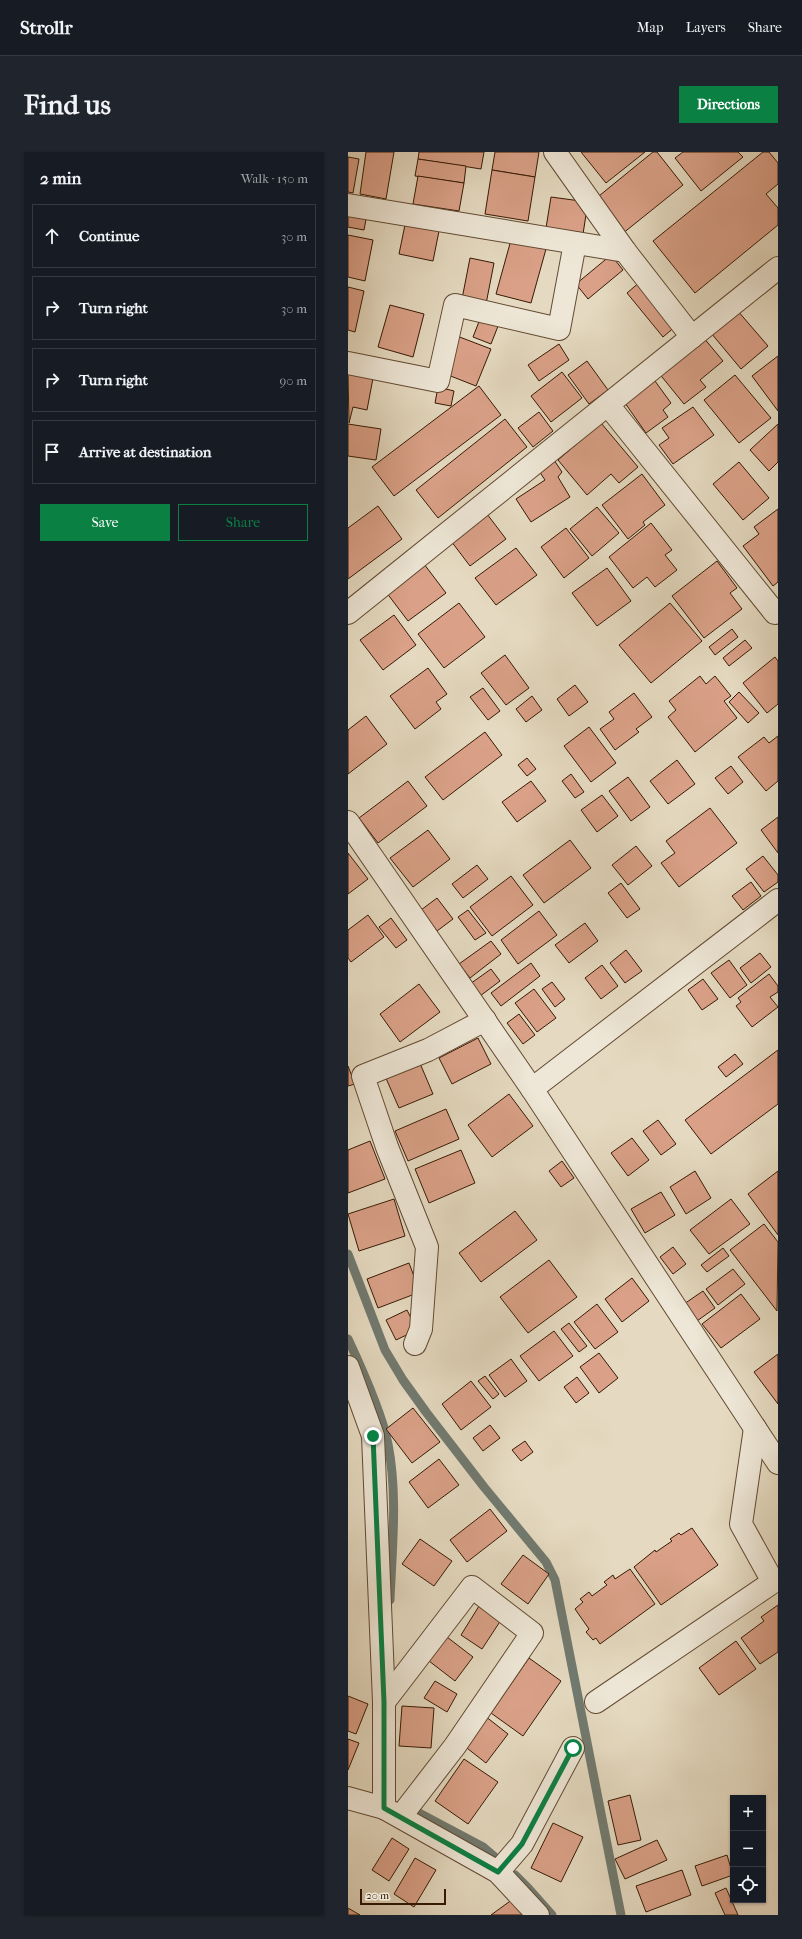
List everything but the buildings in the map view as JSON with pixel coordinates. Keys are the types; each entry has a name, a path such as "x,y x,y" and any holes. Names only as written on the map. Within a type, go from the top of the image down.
{"street":[{"path":"555,152 625,251 692,337"},
{"path":"348,205 625,251"},
{"path":"348,363 438,381 455,305 559,329 575,243"},
{"path":"348,613 778,268"},
{"path":"608,404 775,613 778,611"},
{"path":"348,822 532,1089 778,1463"},
{"path":"532,1089 778,900"},
{"path":"415,1344 421,1329 427,1247 388,1147 363,1076 428,1050 485,1020"},
{"path":"348,1367 373,1436 384,1702 393,1812"},
{"path":"596,1702 773,1582 741,1524 755,1428"},
{"path":"384,1702 472,1587 532,1633 455,1746 393,1812"},
{"path":"502,1867 522,1844 573,1748"},
{"path":"348,1798 393,1812 502,1867 538,1915"}],"waterway":[{"path":"348,1254 385,1350 403,1380 484,1487 546,1562 555,1580 621,1915"},
{"path":"348,1339 376,1405 388,1444 394,1502 390,1600"},
{"path":"417,1812 483,1847 504,1865"},
{"path":"515,1875 552,1915"}],"route":[{"path":"373,1436 384,1702 384,1808 401,1816 498,1872 522,1844 573,1748"}]}
